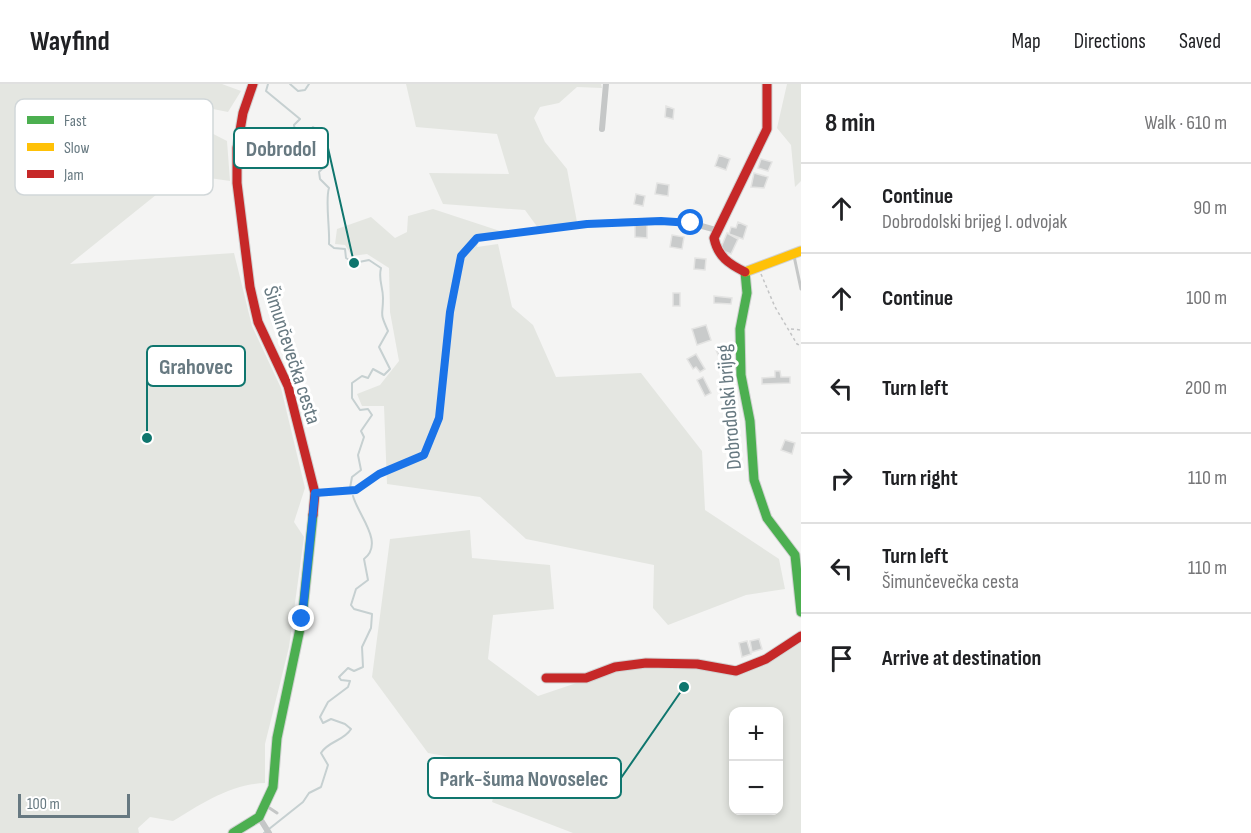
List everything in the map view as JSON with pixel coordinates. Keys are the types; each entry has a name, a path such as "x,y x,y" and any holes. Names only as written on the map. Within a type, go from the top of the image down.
{"street":[{"name":"Šimunčevečka cesta","path":"233,833 259,817 273,787 277,738 302,619 315,493 288,386 258,322 250,287 237,183 237,148 243,113 253,84"},
{"path":"602,129 606,84"},
{"path":"767,84 768,120 762,142 714,238 719,256 745,272 797,252"},
{"path":"587,224 661,221 691,223 716,230"},
{"name":"Dobrodolski brijeg","path":"745,272 747,293 740,329 741,375 750,421 756,490 767,518 795,555 801,612"},
{"path":"546,678 586,678 615,667 646,663 697,664 736,671 766,659 801,636"},
{"path":"259,817 269,833"}],"lane":[{"path":"797,252 801,289"},
{"path":"266,806 277,813"}],"path":[{"path":"315,493 356,490 379,474 424,455 439,418 450,312 461,256 477,238 587,224"},
{"path":"759,267 775,307 797,344 801,346"},
{"path":"790,329 801,330"}],"shaded area":[{"path":"0,84 222,84 241,91 228,112 213,109 213,99 15,99 15,195 156,195 70,264 234,253 252,326 281,388 305,488 294,522 304,537 289,647 265,744 265,783 228,791 173,821 150,817 138,828 139,833 0,833"},
{"path":"406,84 601,84 602,88 577,87 559,103 540,107 534,118 545,142 567,169 577,222 541,232 525,210 443,204 429,173 509,174 497,134 416,127"},
{"path":"787,84 801,84 801,181 795,187 791,145 777,128"},
{"path":"213,134 227,141 230,181 213,179"},
{"path":"433,209 503,232 479,238 477,247 498,244 512,307 533,325 556,377 641,373 702,451 705,510 779,559 785,589 746,595 668,625 653,608 654,565 526,539 480,497 387,484 384,406 362,406 357,394 380,385 399,361 390,312 389,268 367,254 352,256 345,245 335,244 337,229 371,217 395,238 407,232 408,216"},
{"path":"470,530 472,558 550,565 554,609 493,615 488,659 538,696 615,670 685,665 729,674 759,668 801,637 801,833 573,833 492,802 502,766 428,753 372,677 390,539"}],"building":[{"path":"666,106 674,109 673,119 665,117"},
{"path":"719,155 730,159 726,170 715,166"},
{"path":"761,159 772,162 768,171 758,168"},
{"path":"754,173 768,177 764,188 751,187"},
{"path":"657,183 669,185 668,196 655,194"},
{"path":"636,194 645,196 643,206 634,204"},
{"path":"738,222 747,226 743,239 729,234 731,227 736,228"},
{"path":"635,225 647,225 647,238 635,237"},
{"path":"727,233 738,239 731,254 720,250"},
{"path":"672,235 684,237 682,249 670,247"},
{"path":"695,258 706,259 705,270 694,269"},
{"path":"673,293 680,293 680,306 673,306"},
{"path":"714,296 732,298 731,304 714,303"},
{"path":"706,325 711,340 697,345 692,329"},
{"path":"726,344 732,356 721,361 715,348"},
{"path":"696,354 705,369 700,372 696,367 693,369 687,359"},
{"path":"775,371 780,371 781,377 790,377 790,383 762,384 762,378 775,377"},
{"path":"703,377 711,393 705,396 697,380"},
{"path":"730,378 733,388 720,391 718,382"},
{"path":"785,440 795,443 792,454 781,450"},
{"path":"759,639 762,649 752,652 750,641"},
{"path":"747,641 751,654 742,657 739,643"}],"waterway":[{"path":"268,84 266,91 300,119 294,125 296,136 301,138 313,127 324,134 319,146 324,167 319,172 320,179 329,188 327,200 329,244 334,248 345,249 346,258 354,263 369,260 381,268 382,314 388,331 379,347 390,369 384,375 373,369 368,378 362,376 352,383 352,398 360,410 368,409 372,415 361,431 364,437 358,455 361,470 352,477 350,488"},
{"path":"290,84 298,91 305,90 309,84"},
{"path":"264,833 303,802 309,793 321,787 328,765 321,753 351,729 331,719 323,723 320,717 328,702 348,687 350,681 341,680 339,677 348,668 354,671 363,667 362,647 371,628 372,614 354,609 351,605 356,589 368,580 364,559 372,545 368,529 353,496"}],"traffic: fast":[{"path":"745,272 747,293 740,329 741,375 750,421 754,480 767,518 795,555 801,612"},
{"path":"233,833 259,817 273,787 277,738 302,619 313,515"}],"traffic: slow":[{"path":"745,272 801,251"}],"traffic: jam":[{"path":"253,84 243,113 237,148 237,183 250,287 258,322 288,386 315,493 313,515"},
{"path":"745,272 725,259 718,250 714,238 767,129 767,84"},
{"path":"546,678 586,678 615,667 646,663 697,664 736,671 766,659 801,636"}],"place":[{"name":"Dobrodol","path":"354,263"},
{"name":"Grahovec","path":"147,438"},
{"name":"Park-šuma Novoselec","path":"684,687"}],"route":[{"path":"302,619 315,493 356,490 379,474 424,455 439,418 456,274 461,256 477,238 587,224 638,221 691,223"}]}
